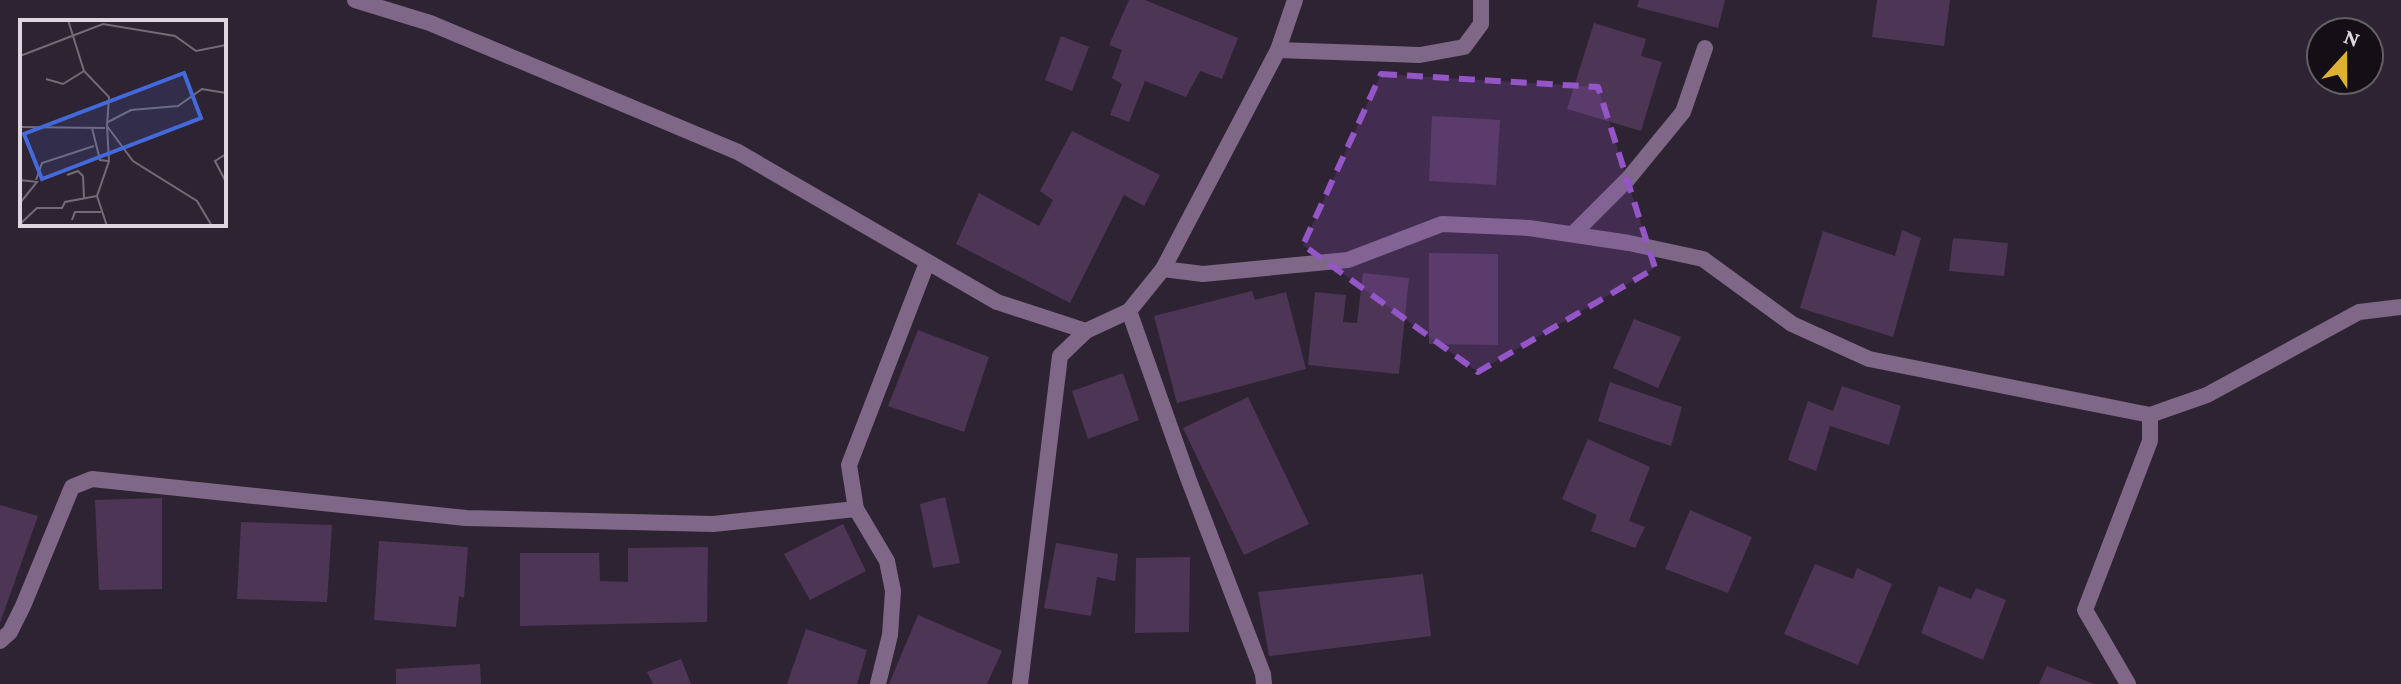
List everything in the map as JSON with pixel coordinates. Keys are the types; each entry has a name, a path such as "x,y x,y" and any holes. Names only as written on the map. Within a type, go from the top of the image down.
{"street":[{"path":"355,0 430,23 738,152 997,302 1086,331"},
{"path":"1020,684 1060,356 1086,331 1129,311 1163,269 1278,50 1295,0"},
{"path":"1278,50 1420,55 1464,47 1481,24 1481,0"},
{"path":"1573,234 1628,179 1683,112 1705,48"},
{"path":"1163,269 1203,274 1348,260 1442,224 1529,228 1573,234 1703,259 1792,324 1869,359 2150,415 2207,395 2359,312 2401,307"},
{"path":"878,684 890,635 893,591 887,561 856,509 849,465 927,263"},
{"path":"1129,311 1188,478 1263,674 1264,684"},
{"path":"2128,684 2085,610 2150,441 2150,415"},
{"path":"0,641 10,632 23,606 72,487 92,479 466,518 713,524 856,509"}],"highlighted area":[{"path":"1381,74 1598,87 1655,268 1478,372 1303,245"}],"building":[{"path":"1129,0 1145,0 1238,38 1222,79 1200,71 1186,97 1145,81 1129,122 1110,115 1122,84 1112,78 1122,50 1109,45"},
{"path":"1639,0 1725,0 1718,28 1637,7"},
{"path":"1877,0 1950,0 1944,46 1872,37"},
{"path":"1594,23 1646,39 1641,56 1662,62 1641,131 1567,109"},
{"path":"1061,36 1089,47 1072,91 1045,80"},
{"path":"1432,116 1500,120 1496,185 1429,181"},
{"path":"1072,131 1160,175 1144,206 1124,195 1070,303 956,244 979,193 1039,226 1053,200 1040,191"},
{"path":"1902,230 1921,238 1893,337 1800,308 1823,231 1895,256"},
{"path":"1953,238 2008,243 2004,276 1949,271"},
{"path":"1429,253 1498,254 1498,345 1429,344"},
{"path":"1363,273 1409,278 1399,374 1308,365 1315,292 1346,295 1343,322 1357,323"},
{"path":"1252,291 1255,300 1286,292 1306,369 1177,403 1154,316"},
{"path":"1634,319 1681,337 1658,388 1613,368"},
{"path":"918,330 989,357 964,432 888,406"},
{"path":"1123,373 1139,420 1088,439 1072,391"},
{"path":"1610,382 1682,407 1671,446 1598,421"},
{"path":"1842,386 1901,406 1889,445 1830,426 1816,471 1788,460 1808,401 1833,411"},
{"path":"1248,397 1309,524 1244,555 1183,428"},
{"path":"1588,439 1650,467 1629,521 1645,527 1635,548 1591,531 1597,515 1562,499"},
{"path":"945,497 960,563 933,568 920,504"},
{"path":"162,498 162,589 99,590 95,500"},
{"path":"0,505 38,516 0,623"},
{"path":"1690,510 1752,537 1728,593 1665,569"},
{"path":"241,522 332,525 327,602 237,599"},
{"path":"843,524 866,571 810,600 784,554"},
{"path":"379,541 468,547 464,598 459,596 456,627 374,620"},
{"path":"1056,543 1118,554 1115,581 1097,577 1091,616 1044,608"},
{"path":"708,547 707,622 520,626 520,553 599,553 600,581 628,582 628,548"},
{"path":"1190,557 1189,632 1135,633 1136,558"},
{"path":"1815,564 1853,579 1857,568 1892,584 1858,665 1784,634"},
{"path":"1423,574 1431,636 1269,656 1258,592"},
{"path":"1939,586 1971,599 1976,588 2006,600 1983,660 1921,633"},
{"path":"918,615 1002,651 987,684 889,684"},
{"path":"806,629 867,650 857,684 787,684"},
{"path":"681,659 691,684 653,684 647,672"},
{"path":"480,664 481,684 396,684 396,669"},
{"path":"2047,666 2094,684 2039,684"}]}
